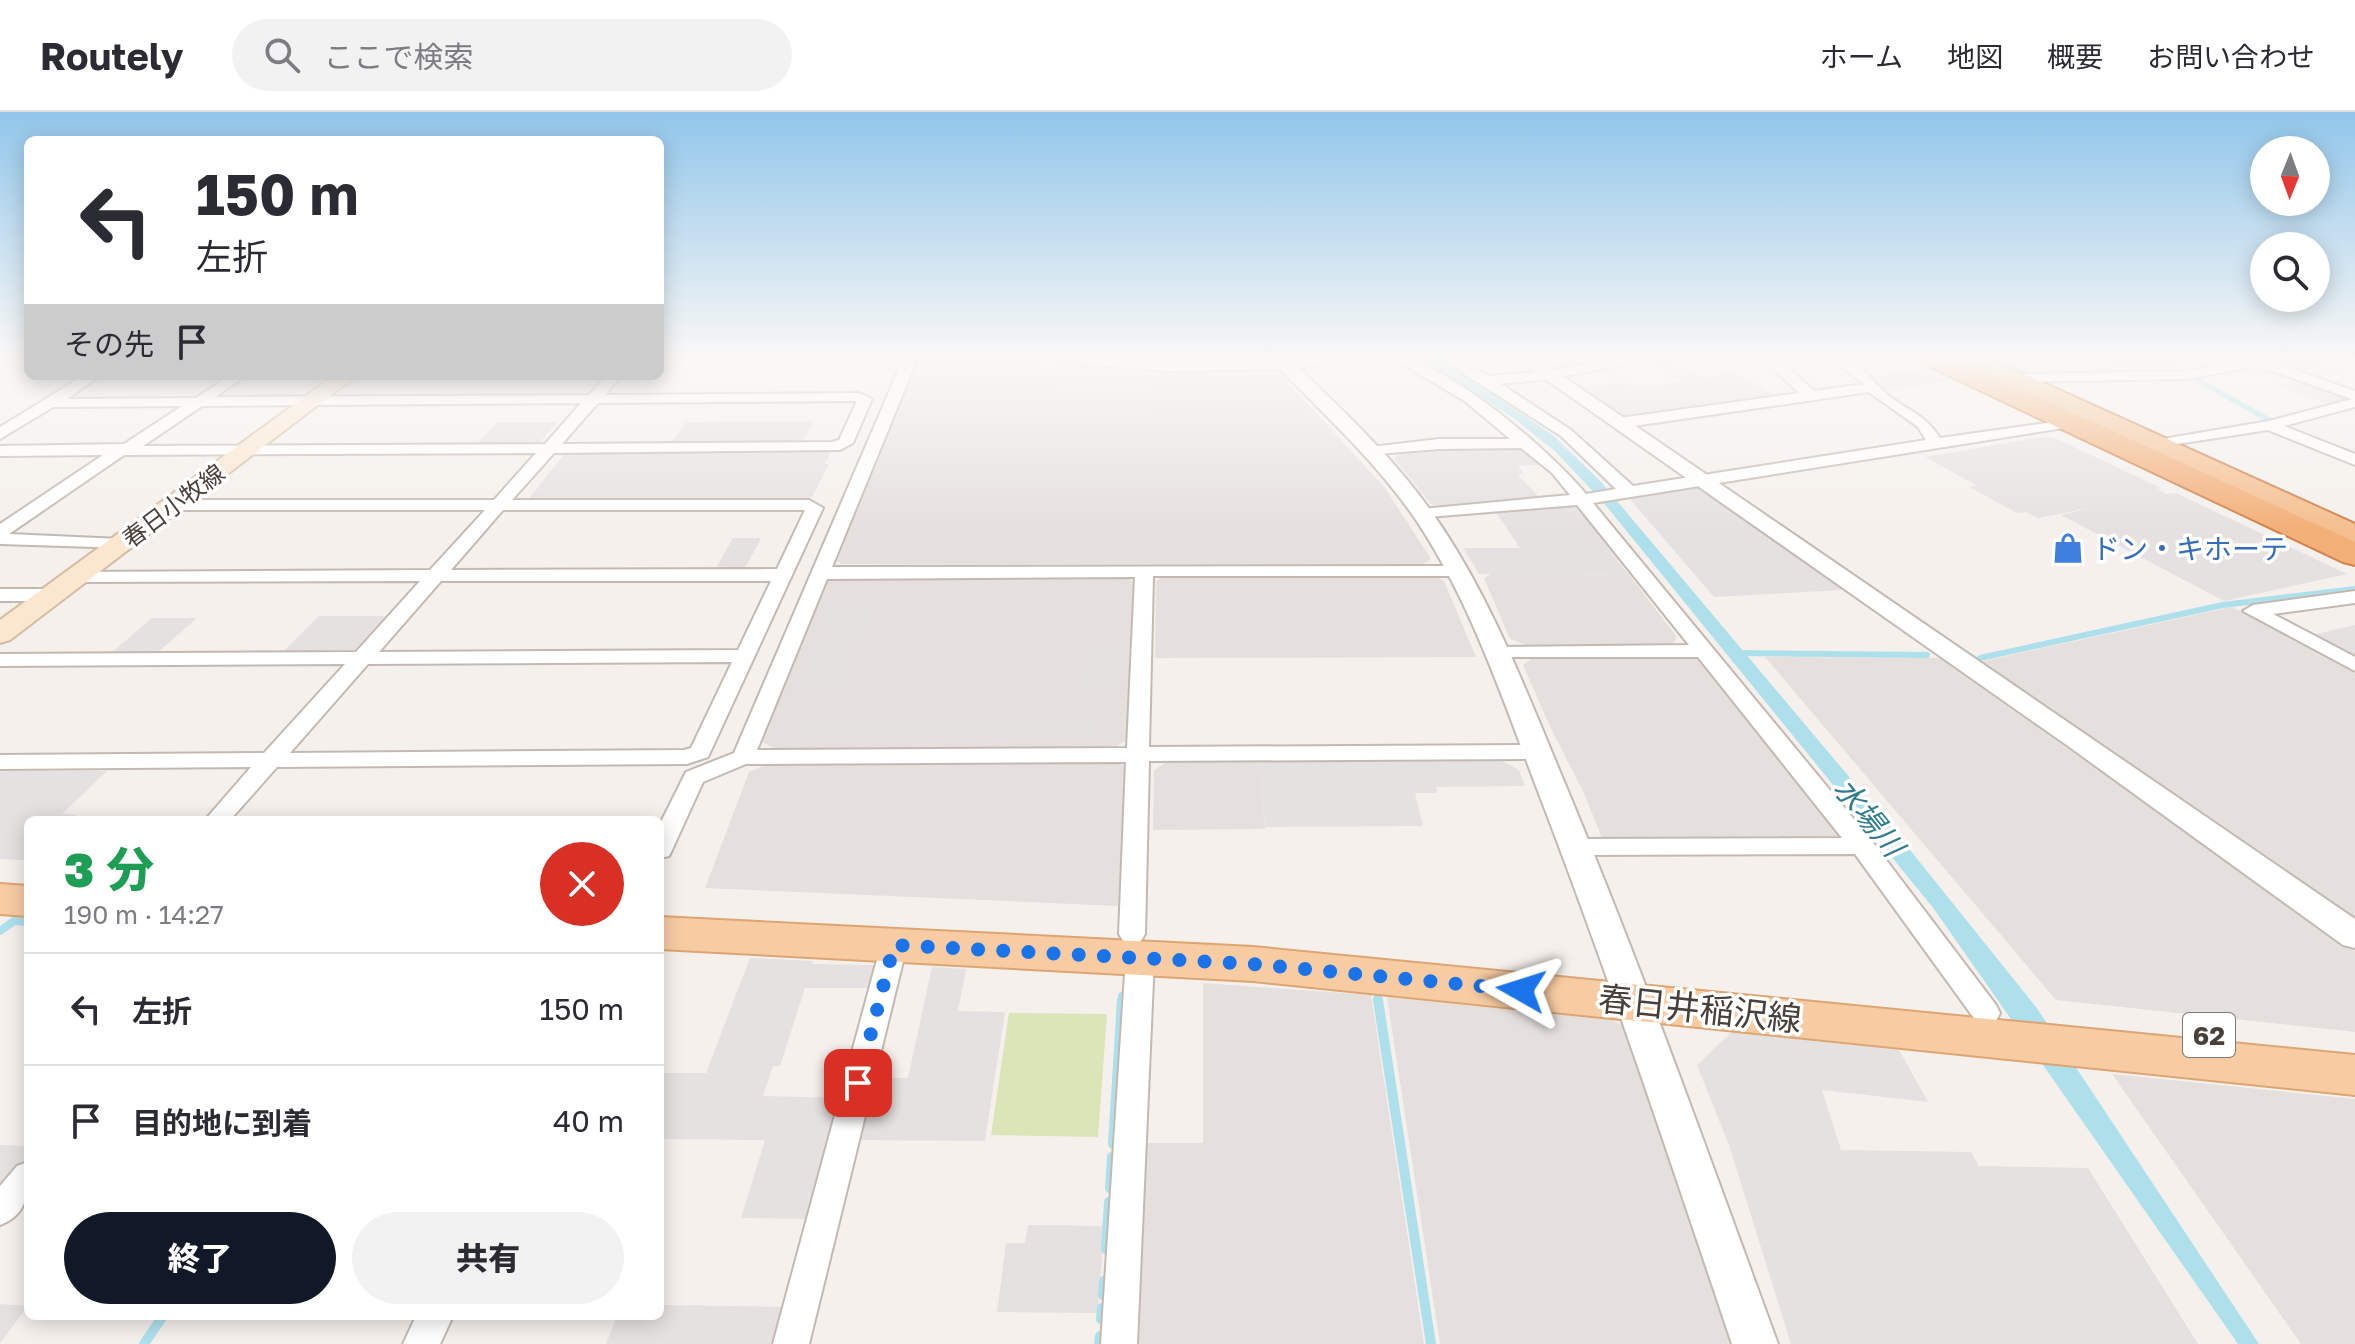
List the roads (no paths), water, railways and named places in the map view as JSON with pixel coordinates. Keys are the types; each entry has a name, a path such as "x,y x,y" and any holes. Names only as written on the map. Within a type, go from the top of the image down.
{"highway":[{"path":"2045,414 2355,563"},
{"path":"2051,414 2355,555"},
{"path":"2065,414 2139,449 2199,483"},
{"path":"2081,414 2355,541"},
{"path":"2091,414 2355,535"}],"main road":[{"name":"春日小牧線","path":"0,634 294,414"},
{"name":"春日井稲沢線","path":"664,910 1136,946 1316,969 1629,989 2000,1022 2355,1075"},
{"name":"春日井稲沢線","path":"664,933 894,945 1136,946"},
{"name":"春日井稲沢線","path":"2073,1033 2355,1050"}],"street":[{"path":"0,434 33,414"},
{"path":"0,532 178,414"},
{"path":"221,816 580,414"},
{"path":"0,451 834,447 845,443 858,414"},
{"path":"743,757 887,414"},
{"path":"1334,414 1371,452 1422,514 1457,570 1496,653 1576,847 1755,1344"},
{"path":"1491,414 1528,443 1588,498 1705,651 2000,1022"},
{"path":"1538,414 1566,433 1625,493"},
{"path":"1608,414 2355,936"},
{"path":"1620,423 1678,414"},
{"path":"1910,414 1924,424 1936,443"},
{"path":"2157,445 2310,414"},
{"path":"0,422 20,422"},
{"path":"1422,514 1625,493 2063,423"},
{"path":"2269,425 2355,460"},
{"path":"1371,452 1439,444 1528,443"},
{"path":"0,762 687,757 700,752 815,508 809,505 174,505"},
{"path":"0,539 121,544"},
{"path":"821,573 1457,570"},
{"path":"1119,1344 1136,946 1144,571"},
{"path":"77,576 783,575"},
{"path":"0,595 51,595"},
{"path":"2355,597 2253,611 2355,665"},
{"path":"1496,653 1705,651"},
{"path":"0,660 745,656"},
{"path":"664,841 694,777 743,757 1537,752"},
{"path":"1576,847 1862,846"},
{"path":"791,1344 894,945"},
{"path":"0,1210 24,1181"},
{"path":"421,1344 433,1320"}],"water":[{"name":"水場川","path":"1508,414 1522,414 1553,435 1601,482 1898,835 2036,1007 2259,1344 2238,1344 1934,909 1603,502 1555,451"}],"waterway":[{"path":"2259,414 2269,420"},
{"path":"1980,658 2223,605 2355,589"},
{"path":"1737,653 1927,655"},
{"path":"0,931 14,921 24,922"},
{"path":"1378,997 1379,1002"},
{"path":"1113,1144 1122,1000"},
{"path":"1378,1000 1431,1344"},
{"path":"1110,1188 1112,1157"},
{"path":"1106,1249 1109,1202"},
{"path":"1103,1295 1104,1281"},
{"path":"1101,1319 1102,1308"},
{"path":"144,1344 160,1320"},
{"path":"1099,1344 1100,1336"}],"place":[{"name":"ドン・キホーテ","path":"2068,548"}]}
